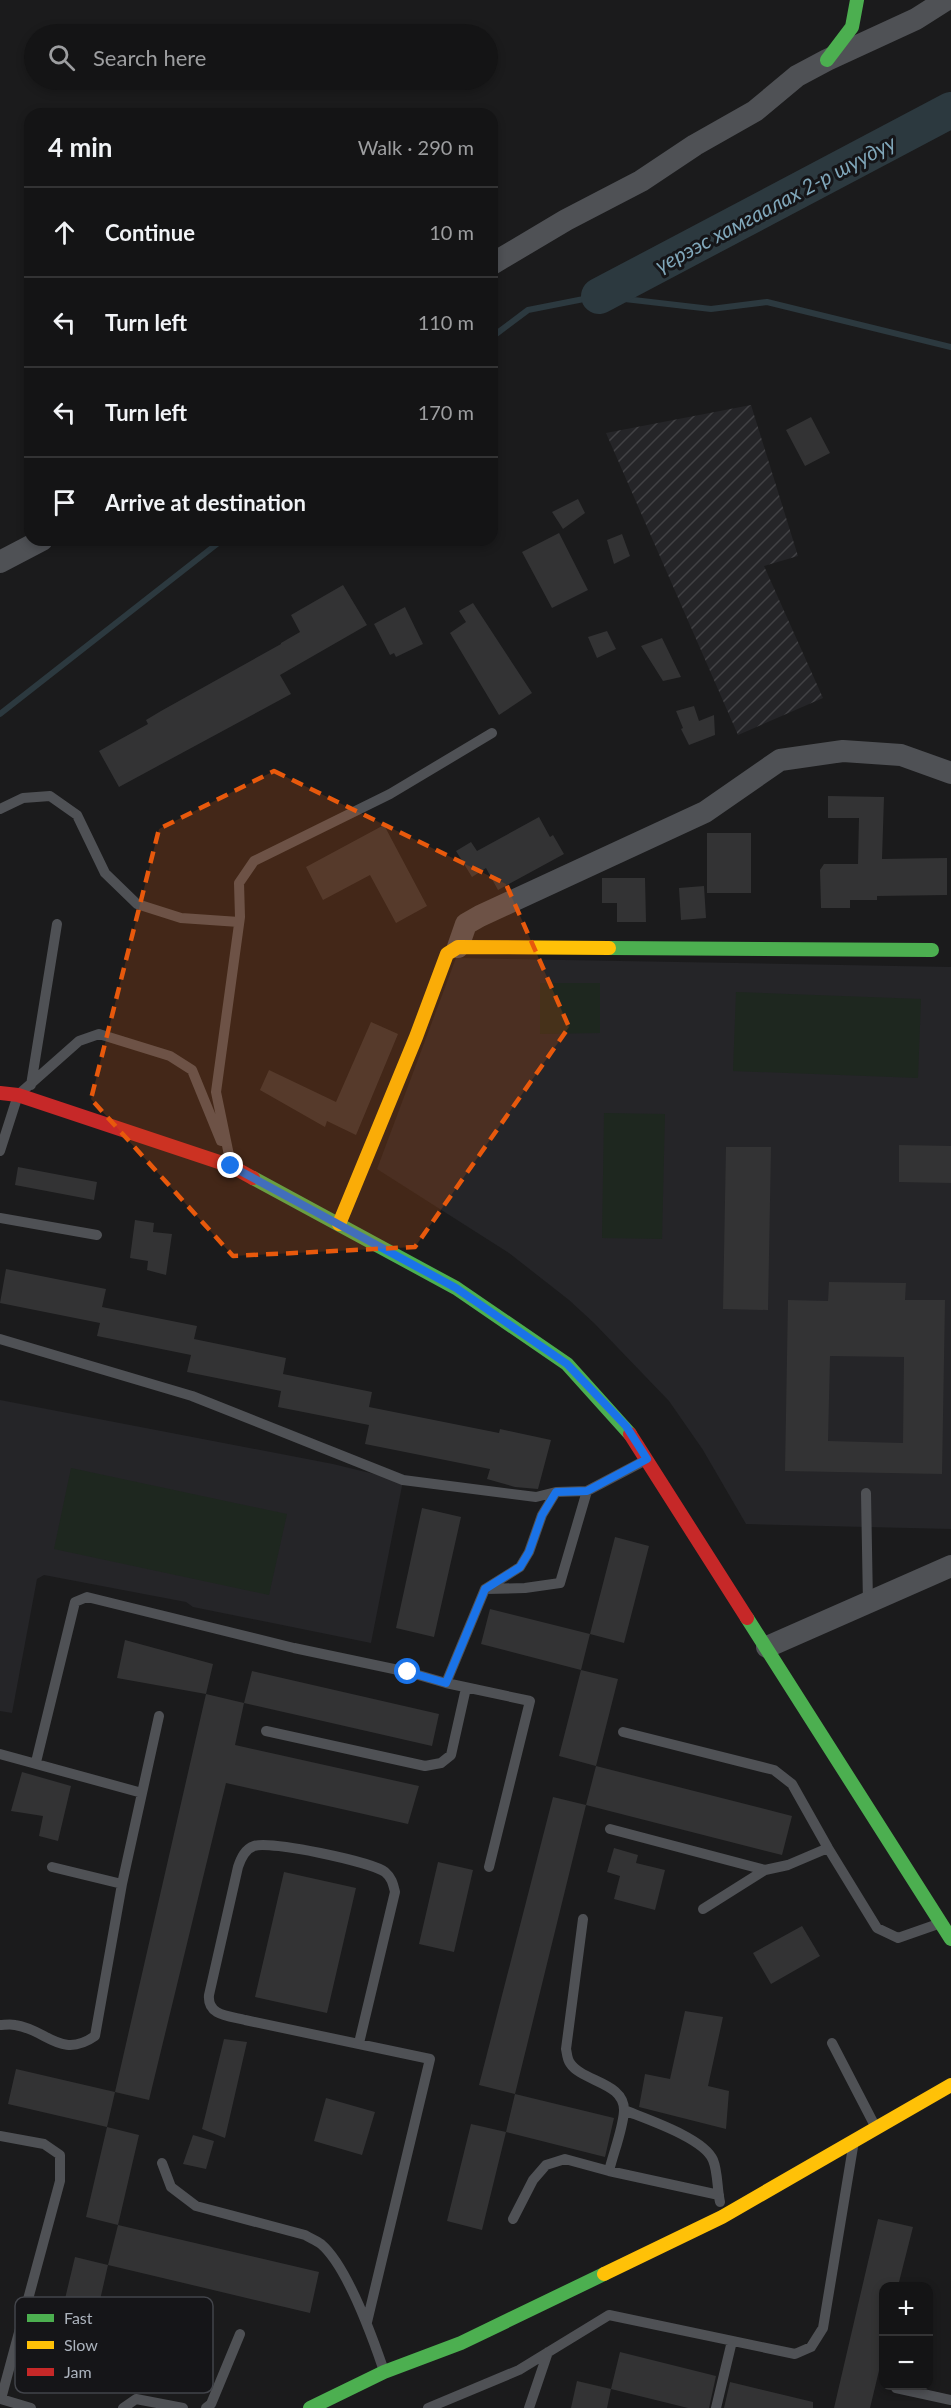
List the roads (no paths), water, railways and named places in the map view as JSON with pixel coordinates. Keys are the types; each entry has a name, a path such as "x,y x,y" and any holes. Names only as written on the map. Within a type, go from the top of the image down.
{"street":[{"path":"827,60 852,27 857,0"},
{"path":"498,260 566,220 641,182 695,145 755,111 797,76 916,19 946,0"},
{"path":"0,562 31,546"},
{"path":"458,947 466,924 705,812 780,760 843,752 901,755 951,773"},
{"path":"339,1224 416,1037 447,954 458,947 932,950"},
{"path":"0,1093 18,1095 231,1166 456,1288 567,1364 626,1426 951,1939"},
{"path":"767,1647 951,1566"},
{"path":"310,2408 384,2372 461,2343 722,2217 951,2085"}],"lane":[{"path":"231,1166 216,1092 239,922 239,883 254,861 390,794 492,733"},
{"path":"0,809 23,798 50,796 77,815 105,873 137,904 181,918 239,922"},
{"path":"31,1085 57,924"},
{"path":"0,1151 18,1095 79,1041 99,1034 170,1056 192,1070 231,1166"},
{"path":"0,1218 97,1235"},
{"path":"0,1339 192,1396 403,1480 536,1497 556,1492 587,1491 647,1459"},
{"path":"485,1589 525,1588 560,1583 587,1491"},
{"path":"446,1683 485,1589 520,1567 529,1552 542,1515 556,1492"},
{"path":"866,1493 868,1604"},
{"path":"36,1762 75,1602 87,1597 294,1648 530,1701 489,1867"},
{"path":"266,1731 425,1766 441,1763 451,1755 466,1688"},
{"path":"0,2025 15,2025 65,2046 85,2043 95,2036 122,1884 159,1716"},
{"path":"623,1732 774,1770 792,1784 877,1928 898,1938 941,1923"},
{"path":"0,1754 36,1762 142,1793"},
{"path":"610,1829 765,1870"},
{"path":"359,2043 395,1892 393,1881 384,1871 353,1861 275,1844 253,1846 243,1853 238,1867 209,1995 208,2002 211,2008 216,2013 430,2059 367,2322"},
{"path":"703,1909 765,1870 788,1865 828,1848"},
{"path":"52,1867 122,1884"},
{"path":"583,1919 566,2049 569,2062 578,2071 613,2090 624,2110 609,2171"},
{"path":"832,2043 876,2128"},
{"path":"624,2110 692,2140 704,2148 713,2159 722,2217"},
{"path":"0,2136 44,2144 60,2155 60,2181 28,2297"},
{"path":"428,2408 519,2370 609,2315 795,2354 811,2347 823,2328 854,2141"},
{"path":"513,2218 533,2180 546,2165 565,2159 718,2195"},
{"path":"162,2163 171,2187 196,2206 305,2235 321,2244 335,2261 367,2322 384,2372"},
{"path":"206,2408 211,2404 240,2334"},
{"path":"716,2408 732,2341"},
{"path":"15,2344 0,2399 31,2408"},
{"path":"529,2408 548,2352"},
{"path":"905,2390 951,2400"},
{"path":"123,2408 136,2399 183,2408"}],"waterway":[{"name":"үерээс хамгаалах 2-р шуудуу","path":"599,296 951,110"},
{"path":"498,332 528,310 599,296 711,309 767,302 951,347"},
{"path":"0,714 214,546"}]}
